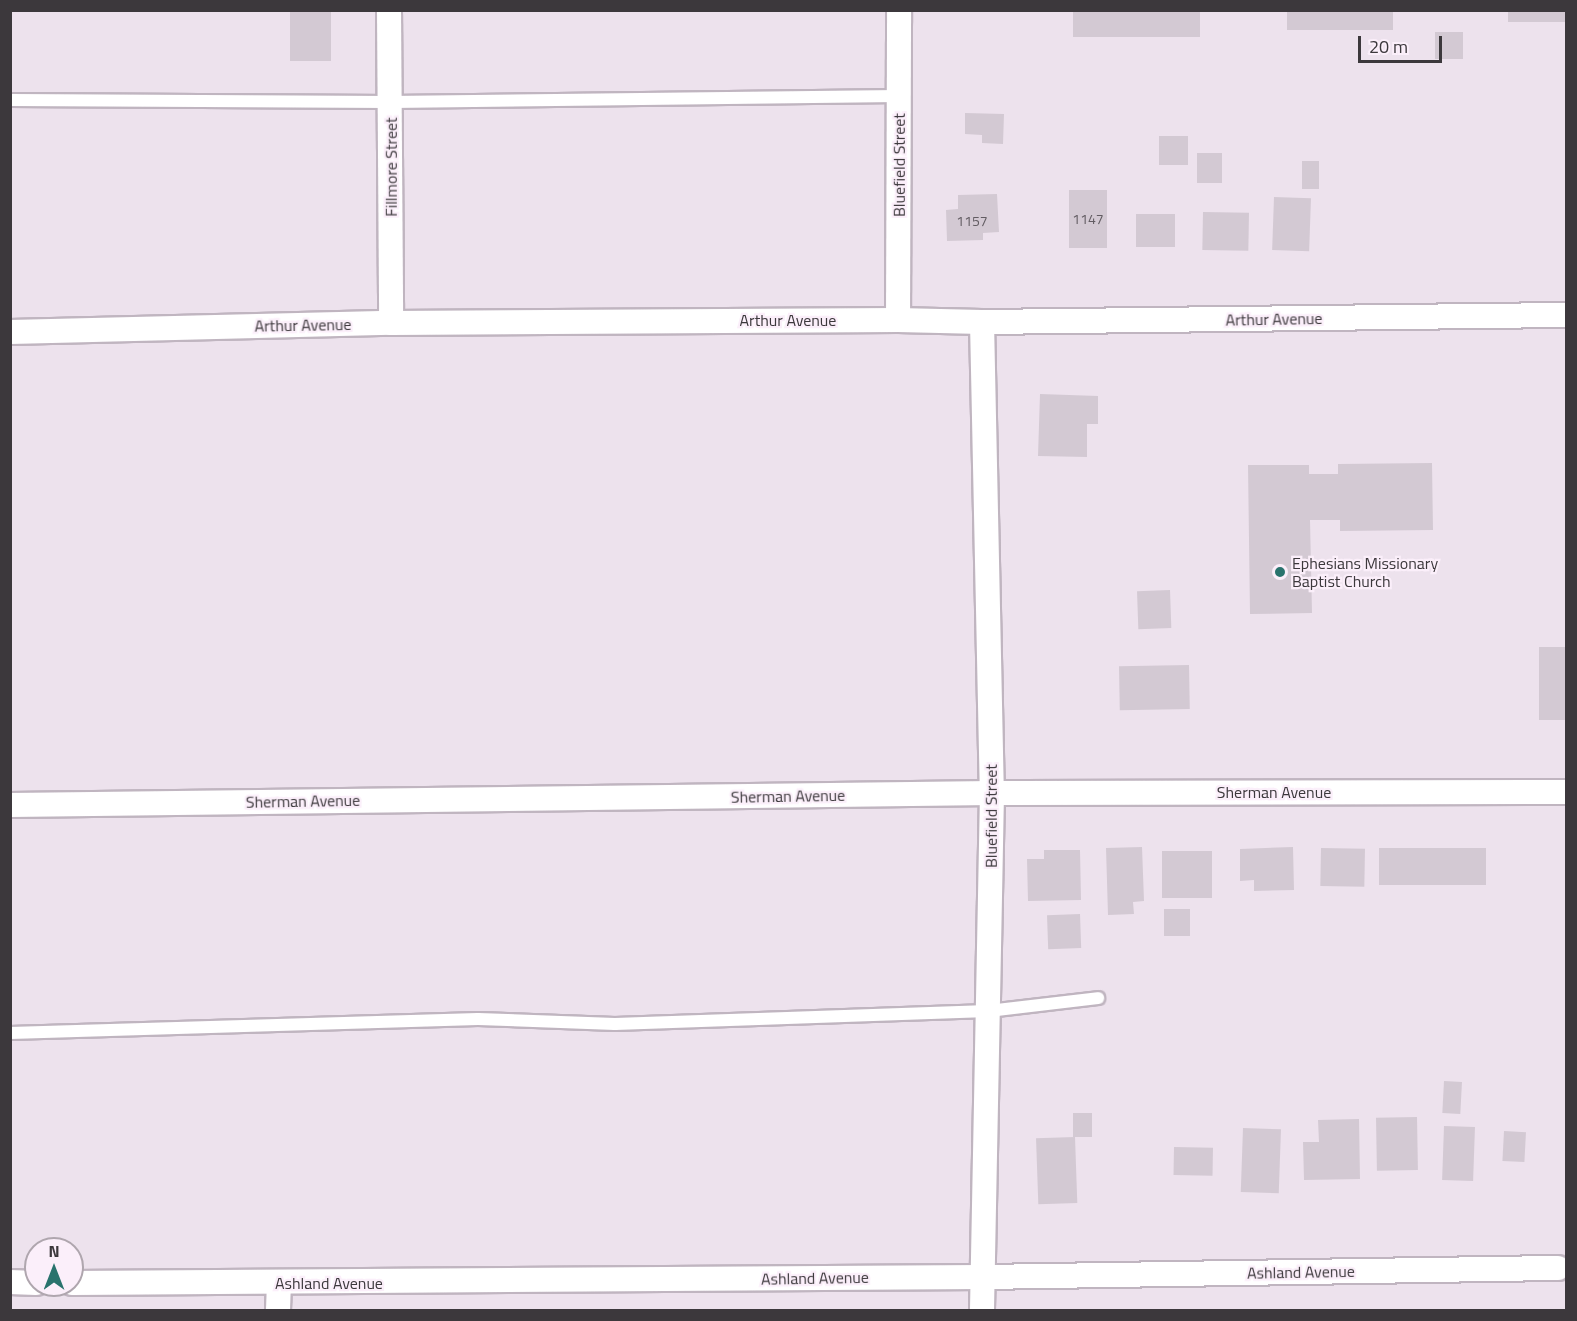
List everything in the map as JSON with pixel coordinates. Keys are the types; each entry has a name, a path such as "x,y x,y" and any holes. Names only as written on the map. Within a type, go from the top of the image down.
{"street":[{"name":"Fillmore Street","path":"389,10 391,323"},
{"name":"Bluefield Street","path":"898,320 899,10"},
{"name":"Arthur Avenue","path":"10,332 391,323 898,320 982,322 1566,315"},
{"name":"Bluefield Street","path":"982,322 992,793 982,1311"},
{"name":"Sherman Avenue","path":"10,805 992,793 1566,792"},
{"name":"Ashland Avenue","path":"84,1283 982,1277 1558,1268"},
{"path":"278,1311 279,1283"}],"lane":[{"path":"10,100 390,102 899,96"},
{"path":"10,1033 478,1018 615,1024 988,1011 1098,999"}],"building":[{"path":"290,10 331,10 331,61 290,61"},
{"path":"1073,10 1200,10 1200,37 1073,37"},
{"path":"1287,10 1393,10 1393,30 1287,30"},
{"path":"1508,10 1566,10 1566,22 1508,22"},
{"path":"1435,32 1463,32 1463,59 1435,59"},
{"path":"965,113 1004,114 1003,144 982,143 982,135 965,134"},
{"path":"1159,136 1188,136 1188,165 1159,165"},
{"path":"1197,153 1222,153 1222,183 1197,183"},
{"path":"1302,161 1319,161 1319,189 1302,189"},
{"path":"1069,190 1107,190 1107,248 1069,248"},
{"path":"997,194 999,232 983,233 983,240 947,241 946,210 958,209 958,195"},
{"path":"1274,197 1311,198 1309,251 1272,250"},
{"path":"1203,212 1249,213 1248,251 1202,250"},
{"path":"1136,214 1175,214 1175,247 1136,247"},
{"path":"1040,394 1098,396 1098,424 1087,424 1087,457 1038,456"},
{"name":"Ephesians Missionary Baptist Church","path":"1432,463 1433,530 1340,531 1340,520 1310,520 1312,613 1250,614 1248,465 1309,465 1309,474 1338,474 1338,464"},
{"path":"1170,590 1171,628 1138,629 1137,591"},
{"path":"1539,647 1566,647 1566,720 1539,720"},
{"path":"1189,665 1190,709 1120,710 1119,666"},
{"path":"1142,847 1144,901 1133,902 1134,914 1108,915 1106,848"},
{"path":"1293,847 1294,890 1254,891 1254,880 1240,881 1240,849"},
{"path":"1321,848 1365,849 1364,887 1320,886"},
{"path":"1379,848 1486,848 1486,885 1379,885"},
{"path":"1044,850 1080,850 1081,900 1028,901 1027,859 1044,859"},
{"path":"1162,851 1212,851 1212,898 1162,898"},
{"path":"1164,909 1190,909 1190,936 1164,936"},
{"path":"1080,914 1081,948 1048,949 1047,915"},
{"path":"1444,1081 1462,1082 1460,1114 1442,1113"},
{"path":"1073,1113 1092,1113 1092,1137 1073,1137"},
{"path":"1417,1117 1418,1170 1377,1171 1376,1118"},
{"path":"1359,1119 1360,1179 1304,1180 1303,1142 1319,1142 1318,1120"},
{"path":"1444,1126 1475,1127 1473,1181 1442,1180"},
{"path":"1243,1128 1281,1129 1279,1193 1241,1192"},
{"path":"1504,1131 1526,1132 1524,1162 1502,1161"},
{"path":"1075,1137 1077,1203 1038,1204 1036,1138"},
{"path":"1174,1147 1213,1148 1213,1176 1174,1175"}],"place":[{"name":"Ephesians Missionary Baptist Church","path":"1280,572"}]}
